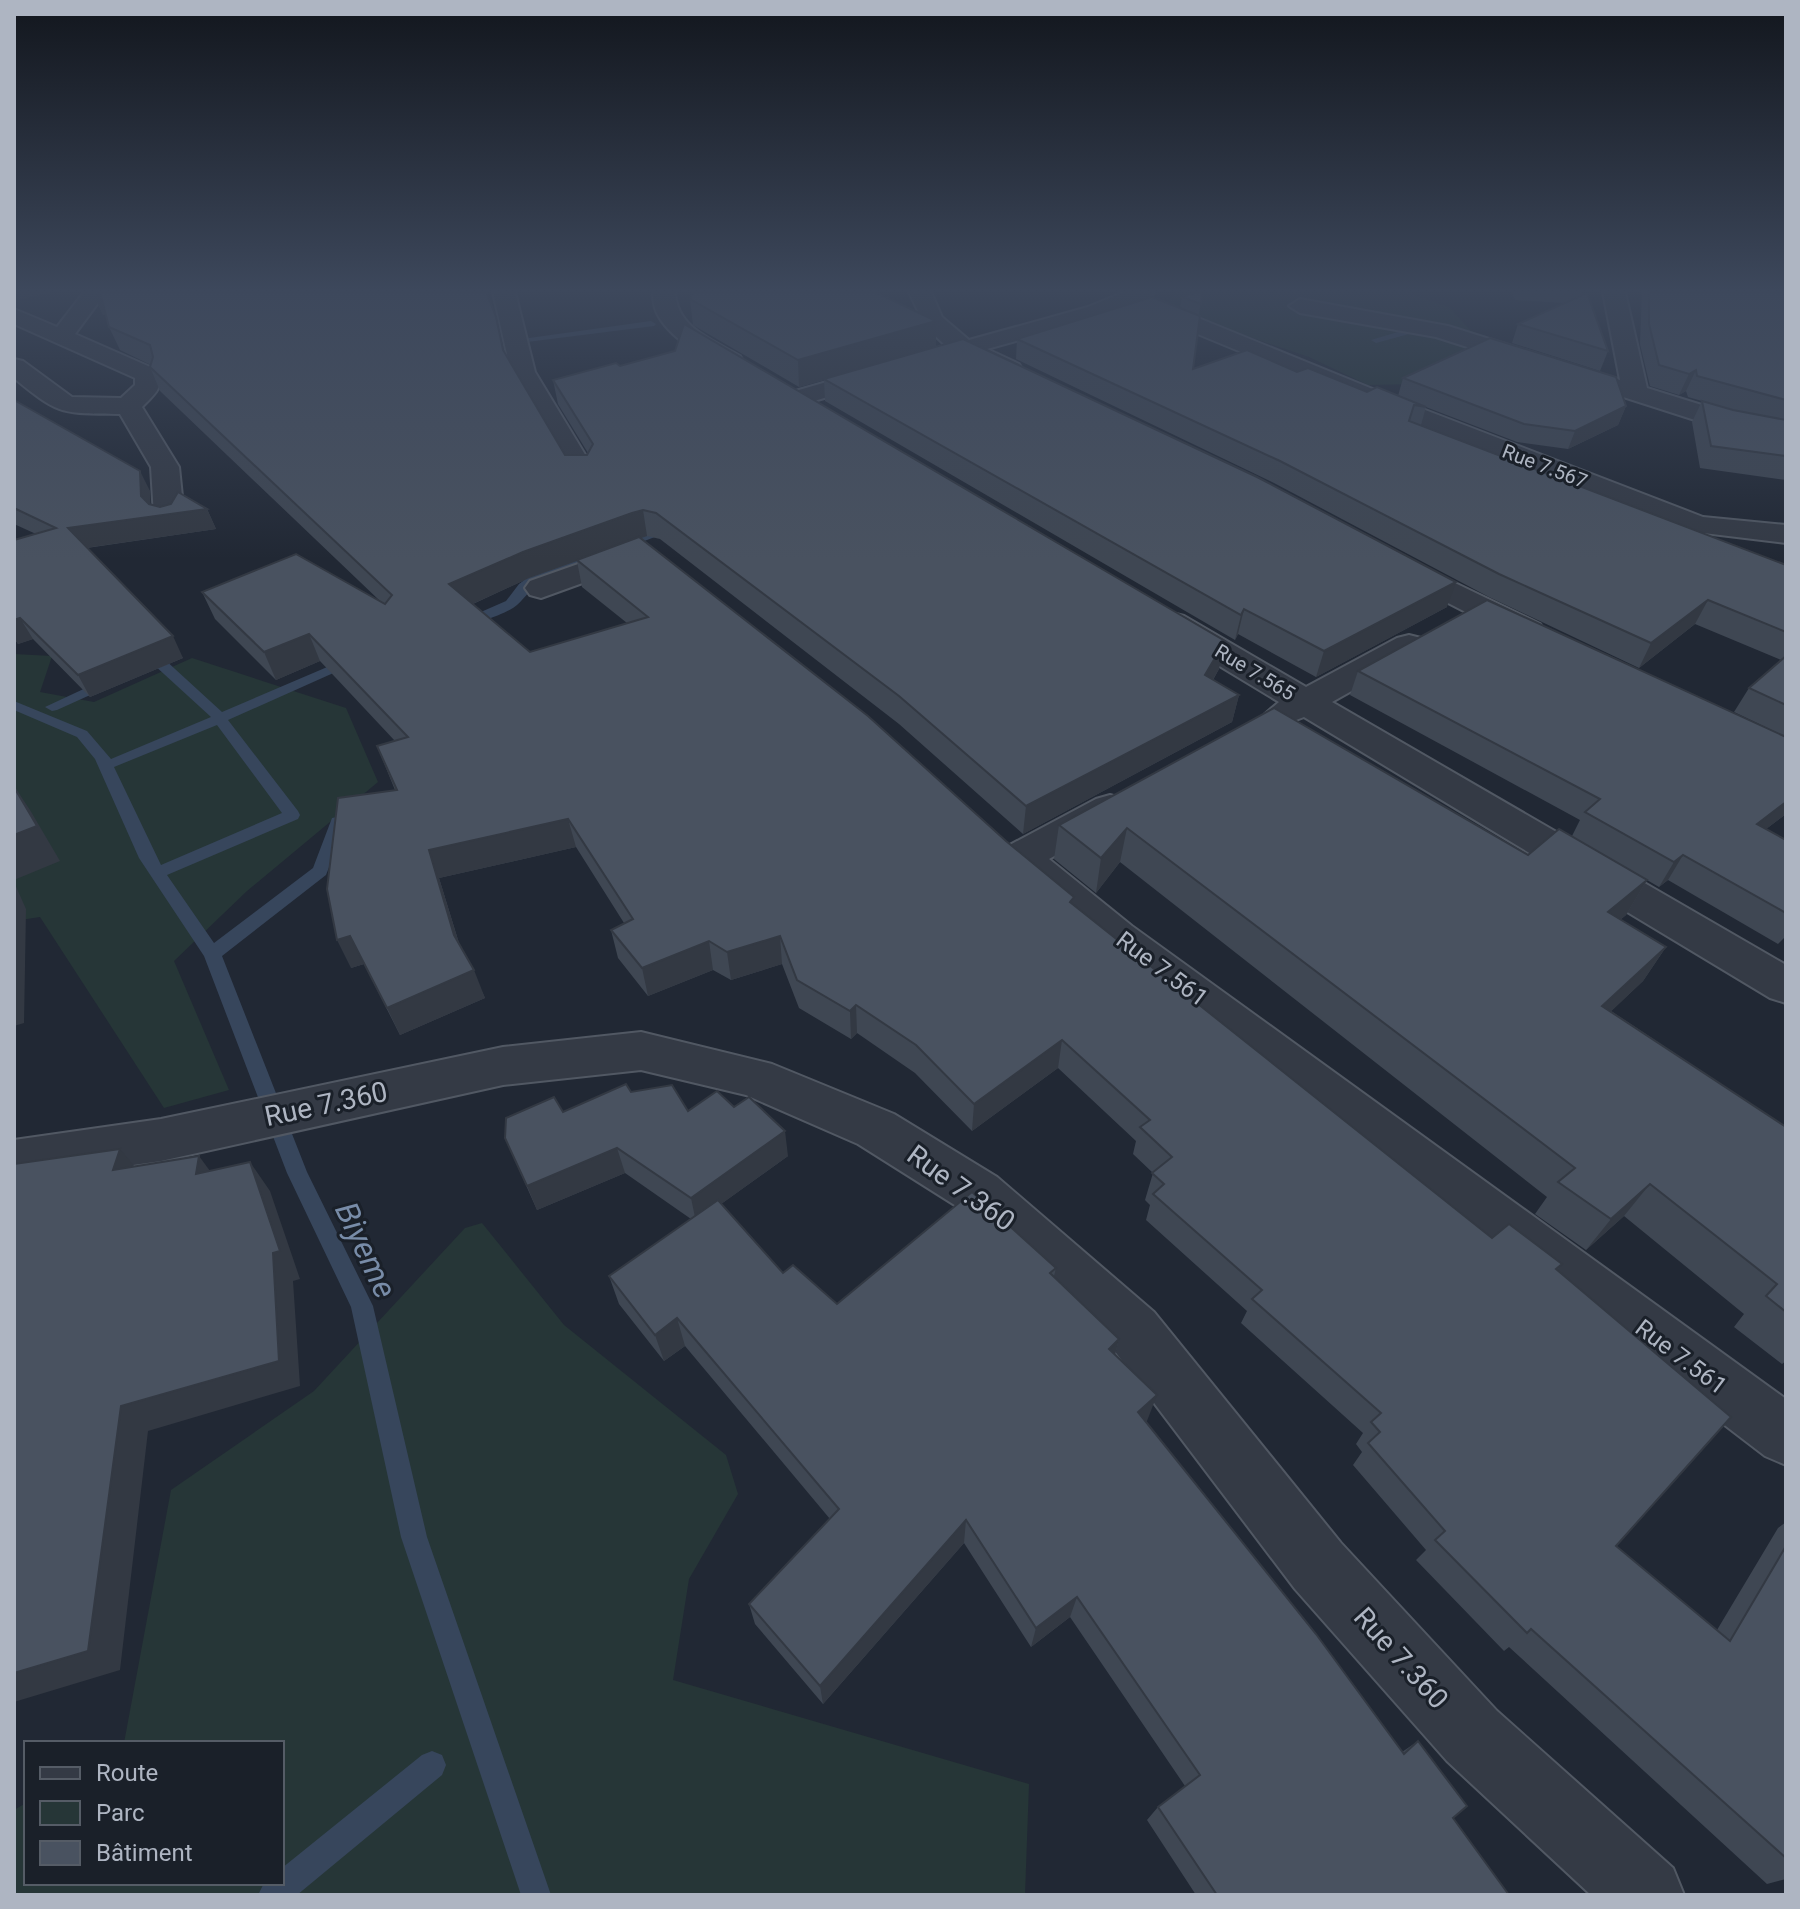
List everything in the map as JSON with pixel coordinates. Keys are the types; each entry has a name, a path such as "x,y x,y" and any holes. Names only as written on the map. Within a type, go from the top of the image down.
{"street":[{"path":"33,381 68,405 128,406 147,387 147,381"},
{"path":"528,381 581,471"},
{"path":"765,381 835,423"},
{"path":"773,386 805,381"},
{"name":"Rue 7.567","path":"1355,381 1698,525 1786,534"},
{"path":"1596,381 1732,423 1786,433"},
{"path":"1633,381 1636,394"},
{"path":"128,406 165,467 169,516"},
{"path":"1698,525 1786,564"},
{"path":"541,588 648,548 673,567"},
{"path":"1370,550 1547,640"},
{"name":"Rue 7.565","path":"1145,606 1786,986"},
{"path":"1252,732 1477,607"},
{"path":"1020,857 1142,790"},
{"name":"Rue 7.561","path":"986,826 1117,937 1786,1435"},
{"name":"Rue 7.360","path":"14,1161 161,1140 503,1066 641,1051 755,1078 876,1129 979,1193 1134,1331 1318,1566 1431,1691 1472,1736 1646,1895"}],"green space":[{"path":"1360,381 1427,381 1419,384 1368,385"},
{"path":"14,654 52,656 40,692 94,702 192,658 346,708 378,782 247,891 174,961 229,1090 164,1108 40,917 14,921"},
{"path":"482,1223 564,1325 726,1455 738,1494 689,1579 673,1680 1029,1784 1025,1895 14,1895 14,1810 24,1804 24,1885 284,1885 284,1741 124,1741 171,1490 314,1391 465,1228"}],"building":[{"path":"165,381 521,381 565,455 587,455 593,444 554,381 781,381 1225,641 1205,675 1239,695 1026,806 899,696 656,513 643,510 632,513 523,552 449,584 530,652 648,617 577,560 639,537 868,716 1006,841 1074,897 1070,902 1492,1238 1509,1224 1562,1264 1556,1269 1731,1417 1616,1546 1730,1641 1786,1546 1786,1858 1531,1629 1527,1633 1435,1540 1445,1531 1368,1443 1380,1432 1371,1422 1381,1413 1252,1299 1262,1290 1153,1194 1164,1184 1152,1173 1172,1157 1140,1127 1150,1120 1062,1040 974,1104 916,1045 856,1005 850,1011 797,980 780,936 727,952 709,941 642,968 611,930 633,919 568,819 429,850 454,935 474,970 387,1008 350,936 337,940 327,889 338,798 397,790 377,746 408,737 309,634 264,652 202,592 296,554 385,604 392,595"},
{"path":"828,381 1053,381 1257,477 1456,582 1324,651 1244,609 1241,615"},
{"path":"1108,381 1340,381 1367,392 1377,387 1426,407 1414,405 1409,421 1786,565 1786,632 1708,600 1651,643 1499,574 1280,461"},
{"path":"1411,381 1617,381 1626,406 1575,431 1524,424"},
{"path":"1716,381 1786,381 1786,400"},
{"path":"14,400 140,471 141,496 149,504 160,507 171,504 178,492 207,509 68,528 173,636 78,675 20,618 14,620 14,540 56,528 14,508"},
{"path":"1702,401 1786,420 1786,456 1711,446"},
{"path":"1487,600 1786,737 1786,802 1757,824 1786,840 1786,913 1683,855 1674,862 1585,812 1600,799 1358,671"},
{"path":"1786,656 1786,705 1749,688"},
{"path":"1274,708 1528,855 1559,829 1647,880 1608,912 1666,947 1602,1006 1786,1127 1786,1312 1766,1296 1777,1284 1650,1184 1611,1219 1558,1182 1575,1168 1127,828 1101,858 1059,825"},
{"path":"14,787 37,826 14,835"},
{"path":"626,1084 631,1092 672,1085 688,1111 717,1091 734,1107 749,1097 785,1131 691,1198 617,1148 527,1186 505,1138 506,1118 554,1097 563,1112"},
{"path":"120,1149 113,1170 199,1156 196,1174 250,1162 280,1251 273,1253 279,1361 121,1406 88,1651 14,1673 14,1164"},
{"path":"972,1192 1056,1268 1050,1273 1119,1339 1109,1349 1157,1395 1138,1412 1316,1634 1404,1754 1418,1741 1467,1806 1453,1818 1509,1895 1217,1895 1158,1807 1200,1775 1077,1597 1036,1628 966,1520 820,1686 749,1604 839,1509 677,1318 655,1335 609,1276 718,1200 783,1273 793,1265 837,1304"}],"waterway":[{"path":"465,622 511,604 524,587 536,578 672,528"},
{"path":"146,650 219,719"},
{"path":"219,719 351,662"},
{"path":"52,707 105,683"},
{"name":"Biyeme","path":"14,705 82,734 102,757 147,858 212,954"},
{"path":"116,763 219,719"},
{"path":"167,869 292,815 219,719"},
{"path":"212,954 320,871 338,822 346,820"},
{"name":"Biyeme","path":"212,954 297,1173 362,1306 414,1537 536,1895"},
{"path":"273,1895 432,1765"}]}
